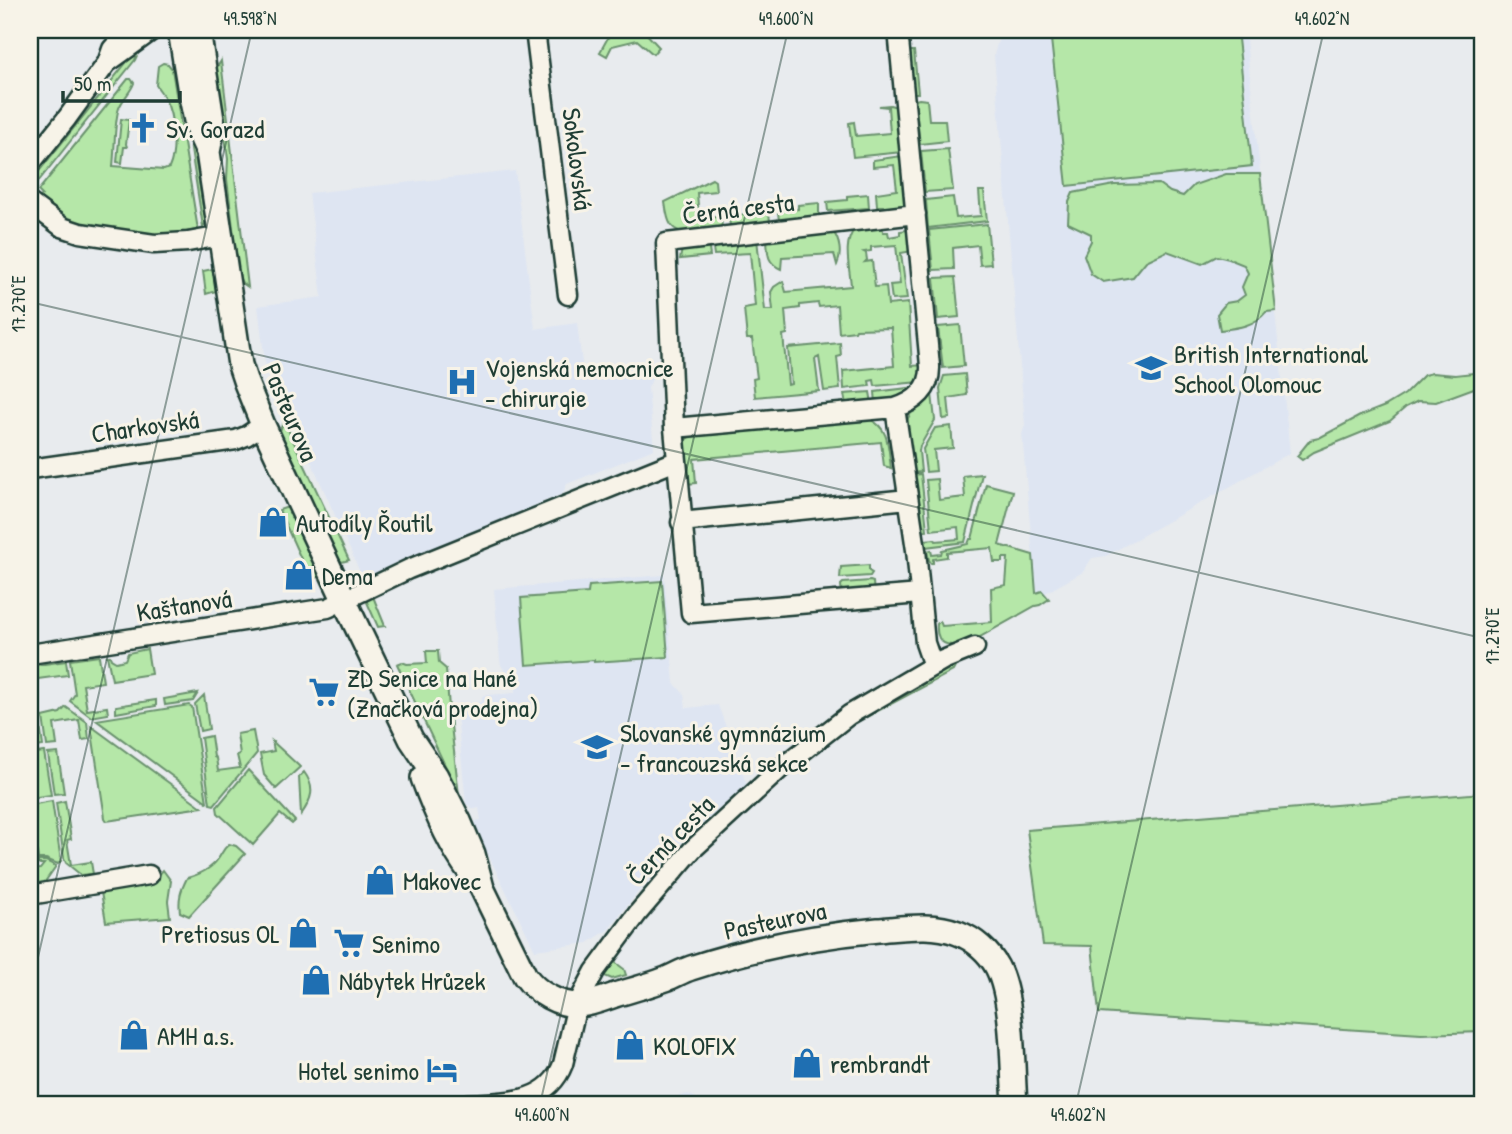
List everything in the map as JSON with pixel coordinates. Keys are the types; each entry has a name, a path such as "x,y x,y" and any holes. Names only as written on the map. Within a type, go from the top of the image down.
{"main road":[{"path":"180,30 198,130 208,152"},
{"path":"198,30 213,126 208,152"},
{"name":"Pasteurova","path":"208,152 240,365 246,383 263,425 411,738 436,776 459,821 482,888 530,983 555,1000 577,1005 604,999 718,960 815,938 921,927 957,932 974,941 987,953 997,967 1004,986 1015,1104"}],"street":[{"path":"110,56 112,30"},
{"path":"30,164 67,118 129,30"},
{"path":"110,56 153,30"},
{"name":"Sokolovská","path":"536,30 568,295"},
{"path":"674,428 895,408 906,404 929,383 931,374 898,30"},
{"path":"30,203 62,227 80,233 154,244 221,236"},
{"name":"Černá cesta","path":"916,214 666,243 676,461 691,613 920,594"},
{"path":"895,408 917,558 925,643 933,666"},
{"name":"Charkovská","path":"30,469 236,440 263,425"},
{"path":"345,600 414,566 676,461"},
{"path":"681,522 908,499"},
{"name":"Kaštanová","path":"30,654 324,610 345,600"},
{"name":"Černá cesta","path":"469,1104 527,1098 544,1090 552,1082 563,1064 577,1005 595,971 638,913 681,862 780,769 849,715 943,660 975,647"},
{"path":"30,895 149,875"}],"shaded area":[{"name":"British International School Olomouc","path":"1001,30 1245,30 1290,453 1106,556 1092,558 1083,572 1042,595 1037,594 1022,434 1025,425 994,55"},
{"name":"Vojenská nemocnice - chirurgie","path":"515,171 535,329 577,323 583,371 653,361 654,375 648,388 654,449 567,484 562,495 363,579 265,363 258,306 322,297 309,193"},
{"name":"Slovanské gymnázium - francouzská sekce","path":"664,575 674,683 684,694 686,708 718,705 747,786 673,848 608,930 588,943 535,950 474,826 476,821 481,820 479,808 474,809 466,804 456,704 482,702 482,696 487,695 515,693 515,680 501,665 494,589"},
{"path":"688,1094 707,1104 648,1104"}],"green space":[{"path":"614,30 643,30 659,47 653,54 637,40 612,46 607,56 600,52"},
{"path":"1050,30 1237,30 1252,166 1067,186"},
{"path":"140,49 135,60 30,192 30,181 126,63 126,55"},
{"path":"906,51 914,51 918,93 910,93"},
{"path":"221,61 248,287 239,277 227,179 228,159 216,69"},
{"path":"163,63 172,69 198,230 159,236 88,225 67,219 45,203 36,203 42,195 38,191 128,79 134,83 117,114 113,166 164,170 169,168 174,143 172,124 168,106 156,85 158,66"},
{"path":"915,100 927,100 929,120 945,120 947,141 920,144"},
{"path":"879,106 897,107 902,152 853,157 849,123 854,122 856,136 890,133 888,107"},
{"path":"121,119 129,120 127,147 124,147 122,163 117,162"},
{"path":"188,130 191,132 205,218 203,227"},
{"path":"948,149 953,190 925,192 921,151"},
{"path":"902,156 906,204 904,208 884,213 883,206 877,206 876,193 897,190 894,165 873,167 873,160"},
{"path":"1226,174 1260,174 1276,311 1266,312 1245,326 1220,330 1217,314 1226,303 1237,301 1245,295 1242,287 1248,273 1244,265 1217,256 1202,264 1167,251 1146,261 1133,277 1103,282 1091,274 1084,255 1091,241 1091,234 1068,223 1069,202 1073,193 1114,185 1159,184 1170,192 1183,196 1194,185"},
{"path":"712,179 715,181 716,191 697,193 699,218 721,217 722,228 688,233 675,229 669,220 665,202"},
{"path":"979,191 984,191 987,221 928,228 926,200 953,197 956,218 981,216"},
{"path":"868,194 869,208 828,211 827,202"},
{"path":"819,203 819,218 779,222 778,211"},
{"path":"769,212 770,222 730,227 729,216"},
{"path":"882,223 883,232 888,232 889,237 900,235 900,231 910,231 912,251 901,253 907,299 892,300 890,285 900,284 896,245 871,247 871,251 864,252 867,260 865,262 872,261 875,287 886,286 888,305 908,303 912,366 923,365 920,382 875,386 874,380 869,381 870,386 844,389 843,371 894,366 891,328 856,329 839,333 837,305 819,307 818,303 785,310 787,334 783,335 788,385 791,384 788,348 840,343 841,356 837,357 840,389 824,391 819,357 815,359 819,391 755,397 753,379 757,378 752,339 747,339 744,308 755,306 750,253 714,255 712,242 757,239 765,310 773,310 771,292 783,281 786,292 851,286 848,248 851,235 855,229"},
{"path":"987,224 991,264 980,265 978,245 953,248 954,269 933,270 929,230"},
{"path":"833,232 840,248 837,265 834,254 782,257 781,269 769,256 767,238"},
{"path":"708,242 710,256 680,259 682,249"},
{"path":"213,269 216,291 206,294 203,271"},
{"path":"955,277 959,317 938,319 934,278"},
{"path":"960,325 964,366 943,368 938,327"},
{"path":"1482,372 1482,385 1436,402 1418,401 1390,421 1314,452 1302,460 1297,456 1310,440 1385,406 1405,394 1424,375"},
{"path":"965,374 967,395 948,398 950,418 943,419 940,388 944,376"},
{"path":"917,387 902,399 876,403 875,392"},
{"path":"870,392 872,403 846,405 844,394"},
{"path":"931,394 935,420 920,446 921,472 911,473 906,445 906,423 918,405"},
{"path":"869,419 884,433 891,468 884,466 881,442 694,459 696,483 687,484 685,440 693,435"},
{"path":"285,423 349,560 342,562 338,558 280,431"},
{"path":"951,426 953,448 934,450 936,471 926,472 923,449 935,428"},
{"path":"921,474 927,530 919,531 912,475"},
{"path":"982,474 965,542 925,547 925,540 959,539 958,527 931,530 926,480 937,479 939,500 965,497 963,476"},
{"path":"986,484 1013,491 999,545 1033,555 1036,593 1042,591 1049,599 953,650 951,645 939,638 937,624 940,621 942,626 992,622 991,588 1006,585 1008,558 1003,558 1003,562 994,562 992,548 947,552 947,557 933,559 931,563 927,551 931,550 932,555 941,554 942,550 968,544 972,539"},
{"path":"288,508 319,575 317,578 310,579 279,510"},
{"path":"869,565 869,571 872,573 870,576 840,578 841,567"},
{"path":"662,581 668,657 526,665 521,598 588,593 589,586"},
{"path":"873,582 874,594 842,597 843,583"},
{"path":"372,594 385,626 378,627 366,600"},
{"path":"147,649 151,674 112,680 107,656 116,662 125,660 128,653"},
{"path":"426,651 438,651 439,663 446,669 459,795 397,664 427,663"},
{"path":"99,656 103,682 83,685 87,710 107,707 108,714 91,717 70,701 75,694 70,660"},
{"path":"66,661 68,675 38,679 30,673 30,666"},
{"path":"954,661 953,671 855,723 852,716"},
{"path":"30,682 34,685 43,746 30,748"},
{"path":"198,693 193,701 165,705 164,699"},
{"path":"204,695 209,729 200,731 195,704"},
{"path":"156,700 156,706 116,713 116,706"},
{"path":"189,705 192,707 207,802 96,720"},
{"path":"66,707 87,722 89,739 82,740 79,720 54,724 57,745 47,746 43,717 60,713"},
{"path":"91,726 202,807 107,821"},
{"path":"253,731 257,753 214,805 210,804 201,738 211,736 218,771 240,768 237,734"},
{"path":"272,741 300,767 276,789 264,775 260,754 274,751"},
{"path":"44,752 51,795 30,798 30,754"},
{"path":"58,753 64,793 54,794 48,754"},
{"path":"248,770 295,821 292,824 280,814 253,845 218,813 217,807"},
{"path":"304,772 310,783 311,794 301,815 299,777"},
{"path":"1482,793 1482,1032 1421,1034 1099,1013 1092,946 1043,945 1027,830"},
{"path":"52,801 61,861 58,864 38,859 30,805"},
{"path":"65,801 71,839 67,840 71,865 91,862 93,874 81,875 66,863 64,858 56,803"},
{"path":"229,844 245,854 189,916 180,912 180,894 187,878 212,866"},
{"path":"38,861 46,861 56,866 42,886 30,882 30,870 40,869 44,864 38,864"},
{"path":"163,870 171,881 168,901 170,917 106,922 101,892 150,885"},
{"path":"612,960 624,969 626,975 612,979 605,976"}],"place":[{"name":"Sv. Gorazd","path":"143,128"},
{"name":"British International School Olomouc","path":"1151,368"},
{"name":"Vojenská nemocnice - chirurgie","path":"462,382"},
{"name":"Autodíly Řoutil","path":"273,522"},
{"name":"Dema","path":"299,575"},
{"name":"ZD Senice na Hané (Značková prodejna)","path":"324,692"},
{"name":"Slovanské gymnázium - francouzská sekce","path":"597,747"},
{"name":"Makovec","path":"380,880"},
{"name":"Pretiosus OL","path":"303,933"},
{"name":"Senimo","path":"349,943"},
{"name":"Nábytek Hrůzek","path":"316,980"},
{"name":"AMH a.s.","path":"134,1035"},
{"name":"KOLOFIX","path":"630,1045"},
{"name":"rembrandt","path":"807,1063"},
{"name":"Hotel senimo","path":"442,1070"}]}
